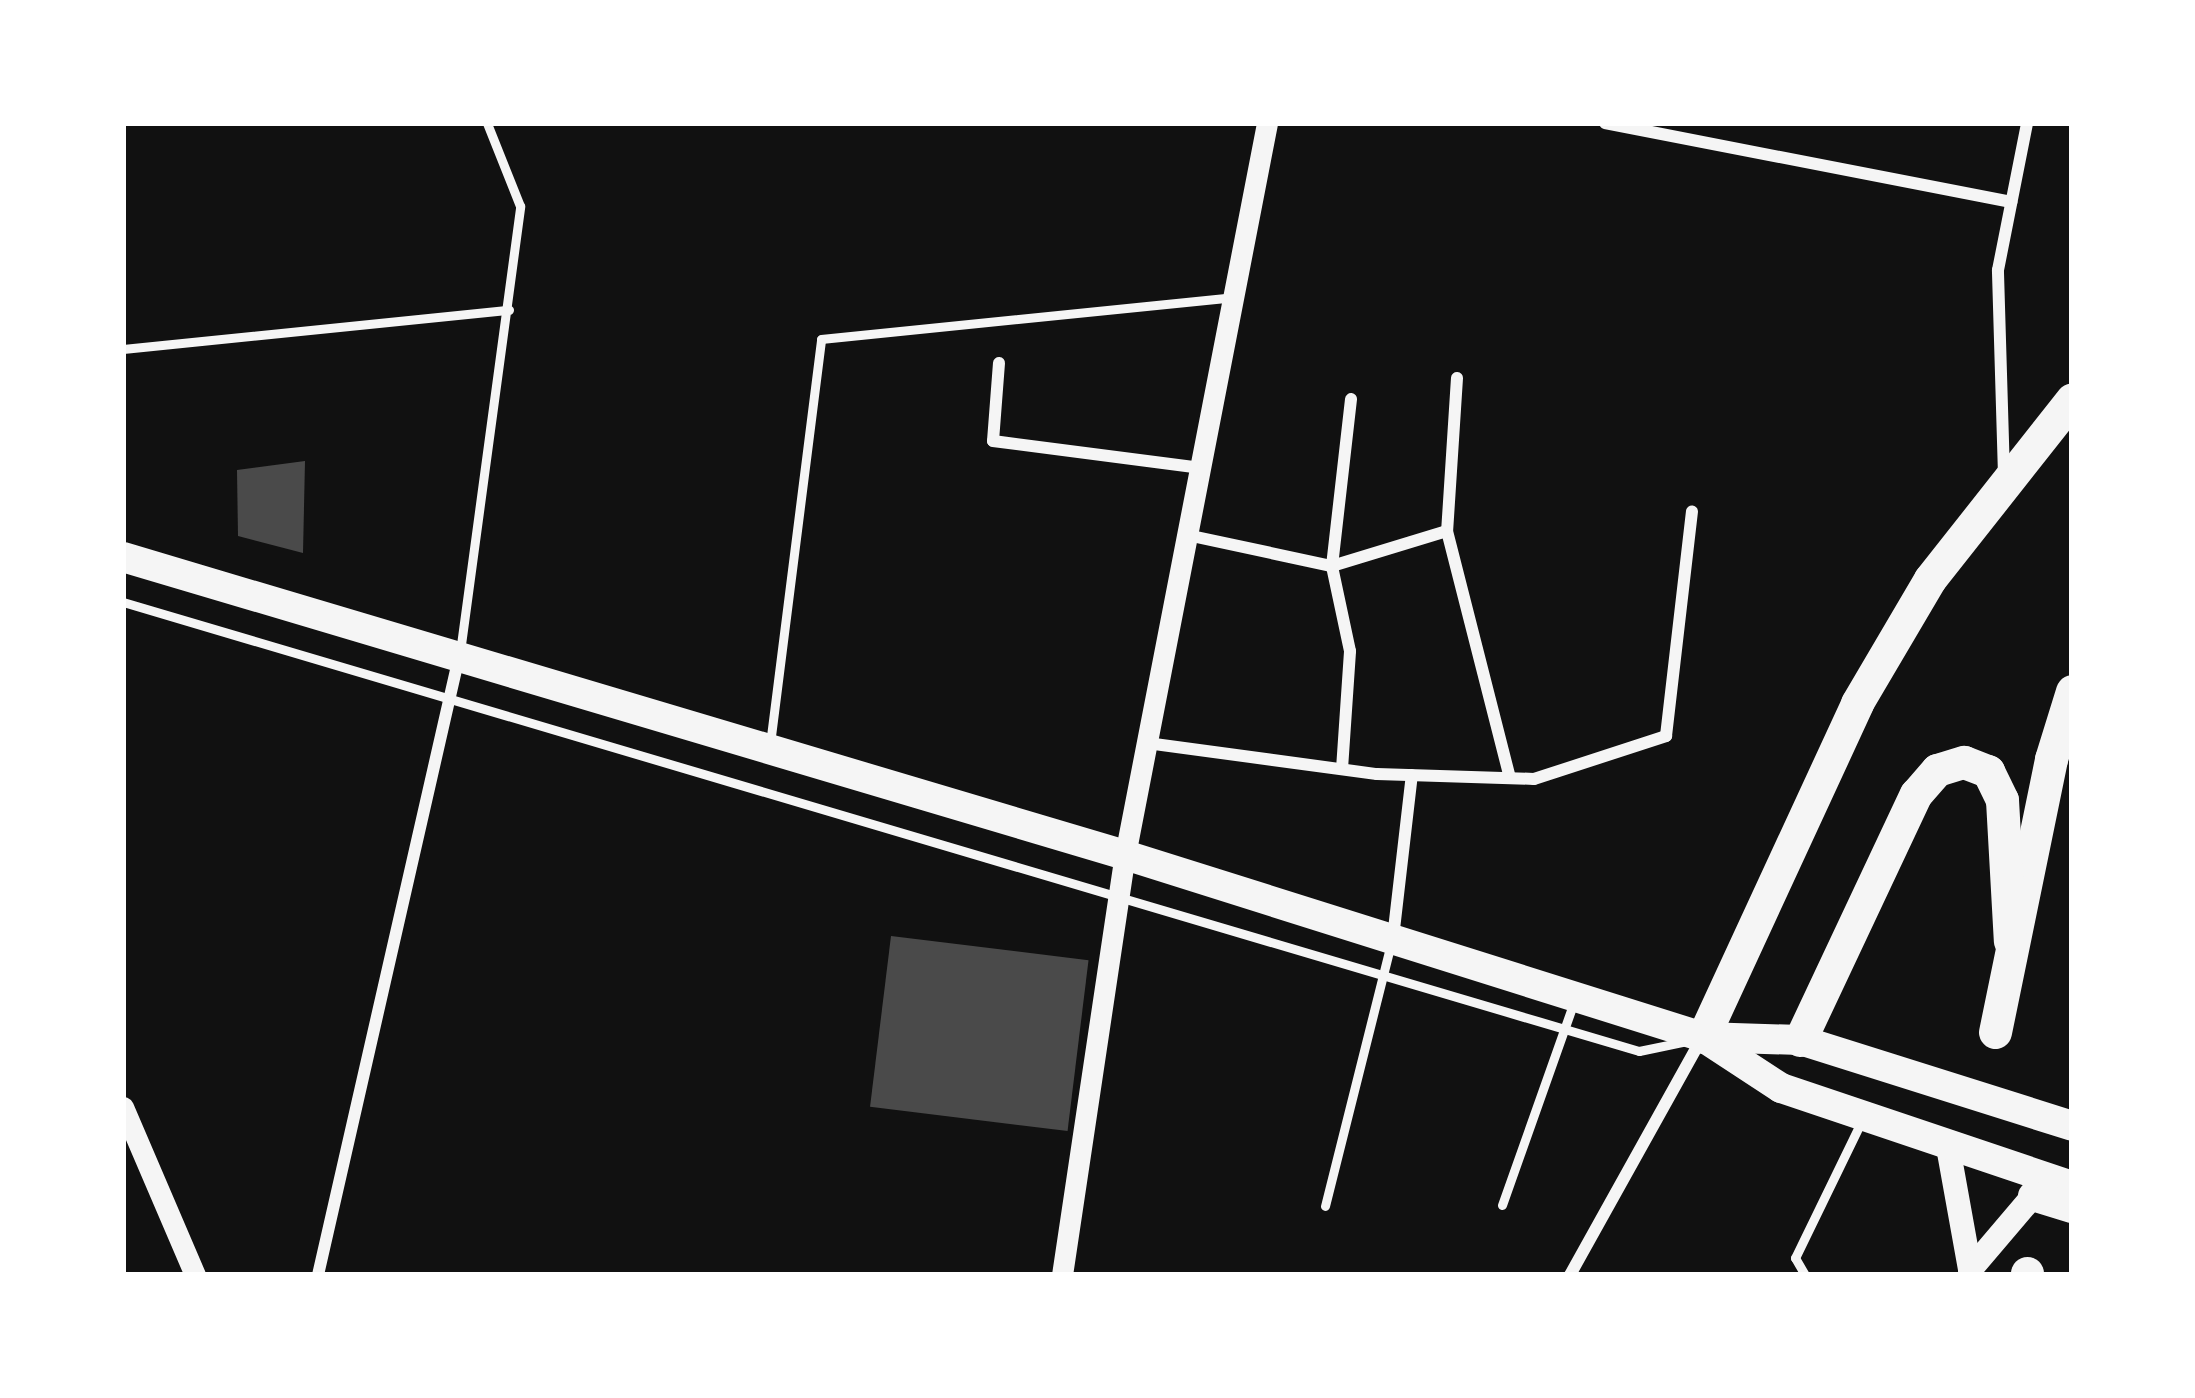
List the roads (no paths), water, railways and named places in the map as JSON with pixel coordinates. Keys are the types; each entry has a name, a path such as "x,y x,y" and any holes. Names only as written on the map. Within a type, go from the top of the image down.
{"highway":[{"path":"1703,1037 1857,703 1930,579 2072,399"},
{"path":"1995,1032 2010,941 2072,691"},
{"path":"1800,1040 1916,794 1937,770 1964,762 1988,771 2002,800 2010,941"}],"main road":[{"path":"123,557 1125,855 1703,1037 1800,1040 2064,1123"},
{"path":"1703,1037 1780,1088 2069,1192"},
{"path":"1948,1147 1970,1272"},
{"path":"1970,1272 2032,1196 2069,1192"}],"street":[{"path":"1062,1275 1125,855 1267,123"},
{"path":"1604,123 2012,202"},
{"path":"2005,483 1998,270 2027,123"},
{"path":"999,363 993,441 1201,468"},
{"path":"1457,378 1447,531 1510,778"},
{"path":"1342,769 1350,651 1331,566 1352,399"},
{"path":"1147,743 1342,769 1534,778 1666,736 1692,512"},
{"path":"1187,536 1331,566 1447,531"},
{"path":"318,1275 459,657"},
{"path":"1393,939 1412,775"},
{"path":"1570,1275 1703,1037"},
{"path":"123,1107 195,1275"}],"lane":[{"path":"459,657 520,206 487,123"},
{"path":"770,749 821,339 1233,296"},
{"path":"123,349 509,310"},
{"path":"123,602 1120,892 1639,1052 1703,1037"},
{"path":"1325,1206 1393,939"},
{"path":"1502,1205 1576,997"},
{"path":"1805,1275 1795,1258 1863,1117"}]}
